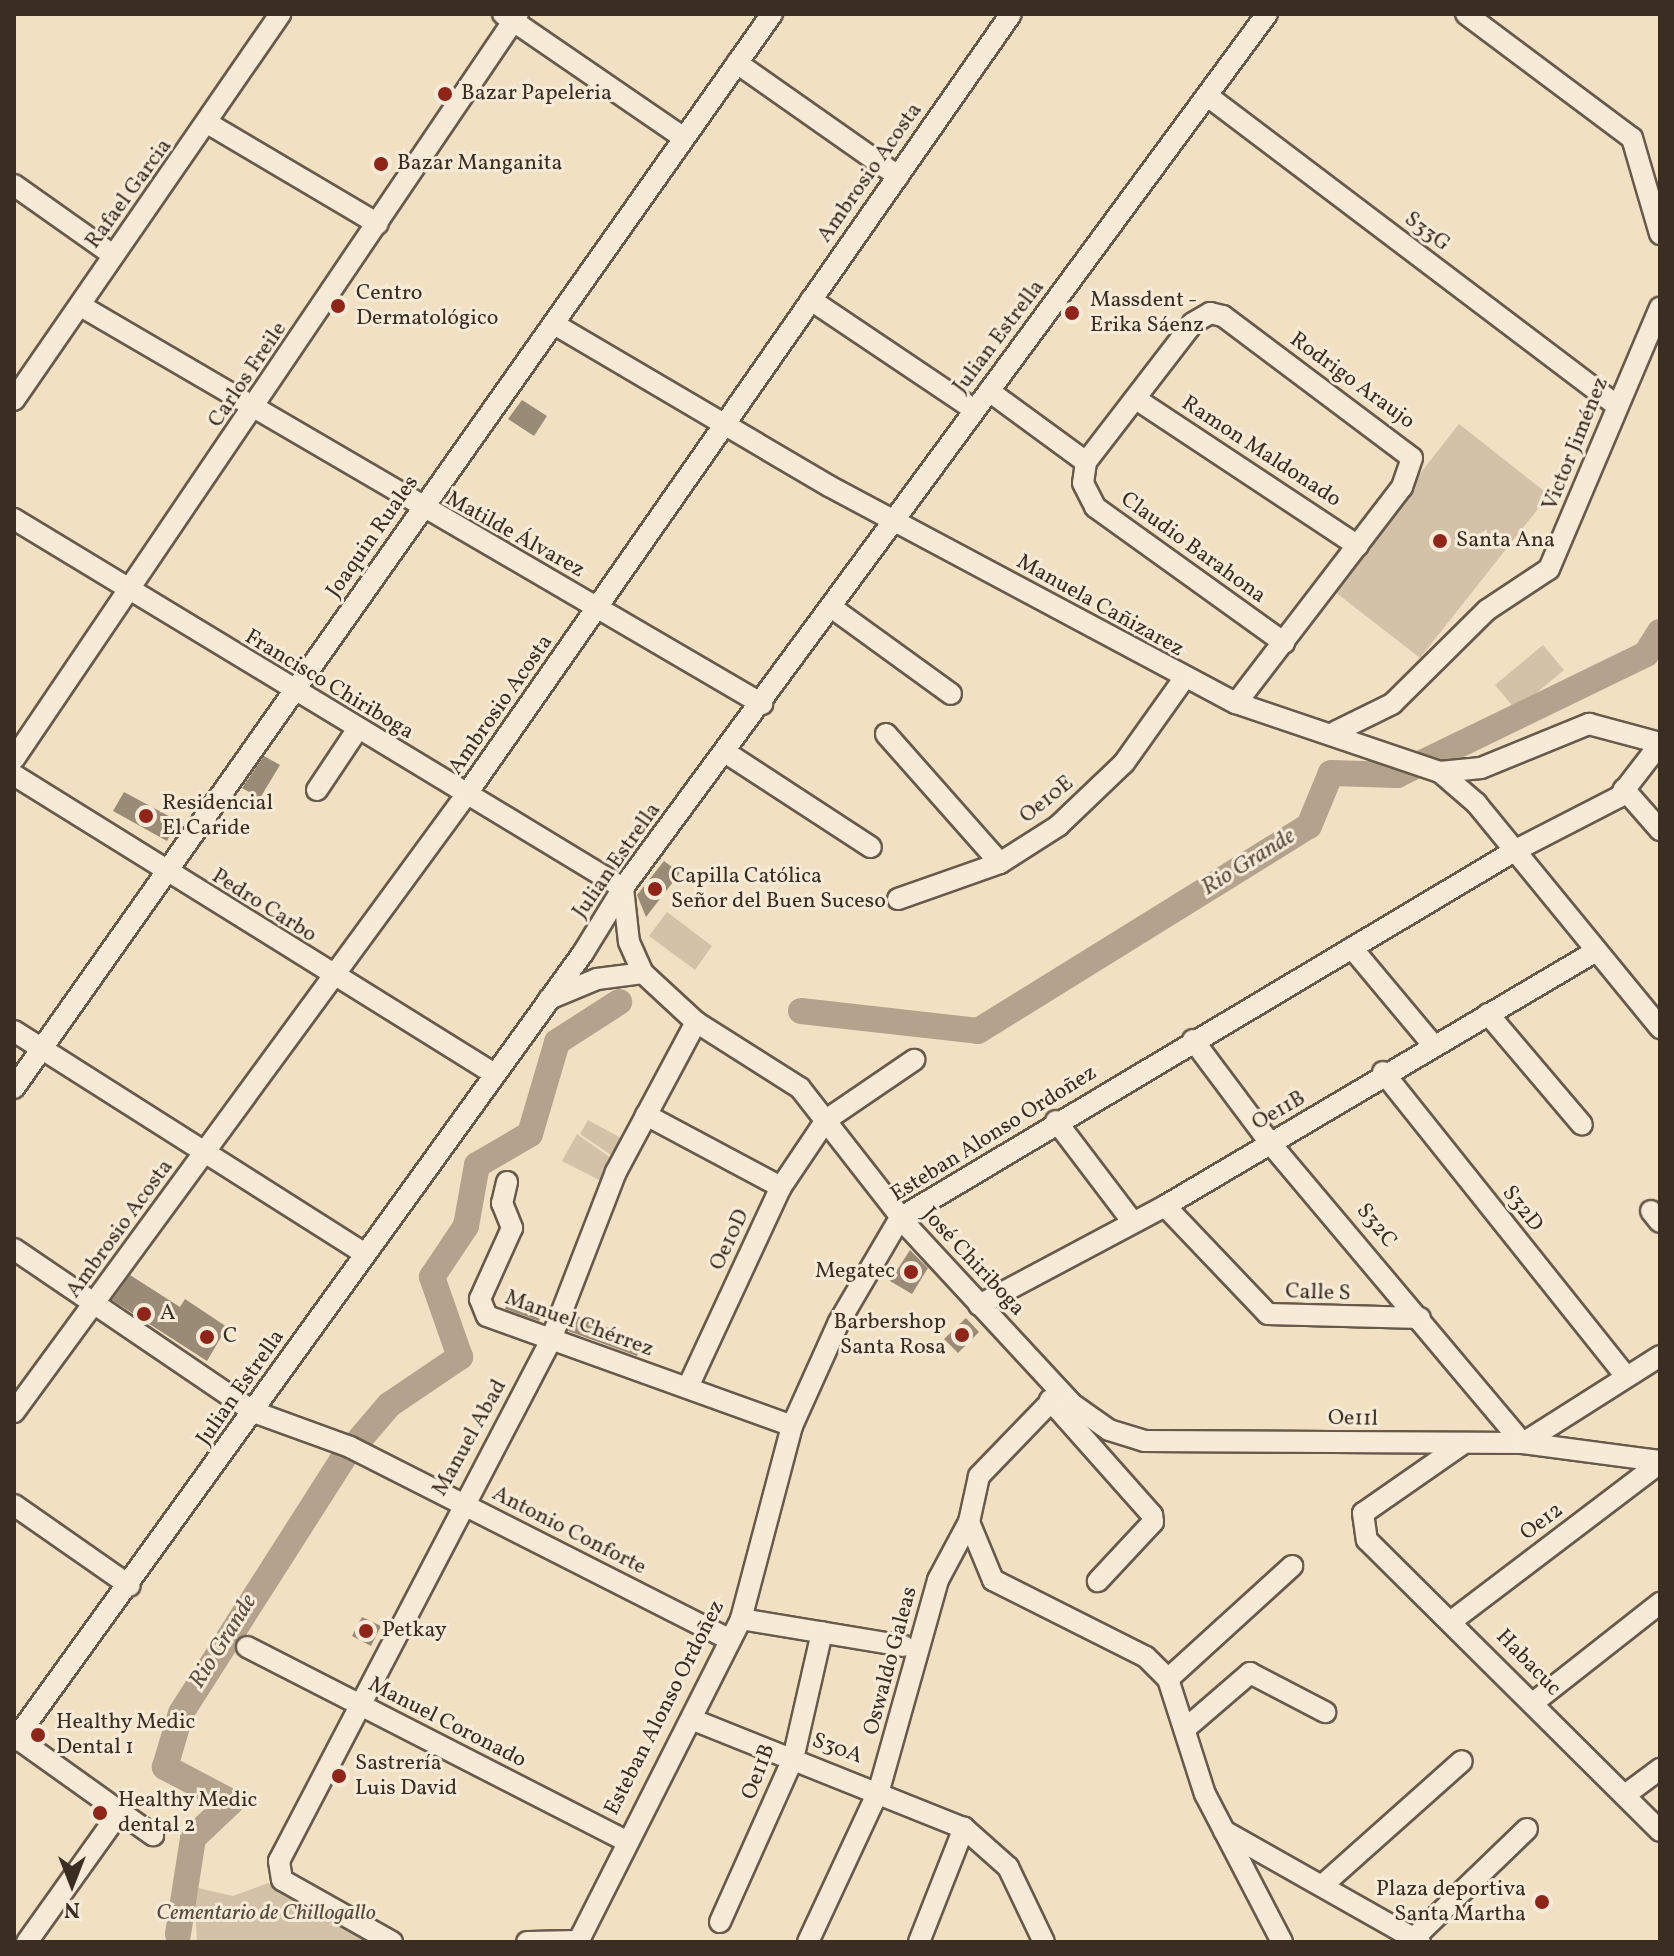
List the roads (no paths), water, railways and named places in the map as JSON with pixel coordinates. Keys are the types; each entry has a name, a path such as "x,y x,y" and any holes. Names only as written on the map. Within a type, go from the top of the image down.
{"street":[{"name":"Rafael Garcia","path":"14,400 113,255 209,124 280,14"},
{"name":"Joaquin Ruales","path":"14,1088 772,14"},
{"name":"Julian Estrella","path":"15,1738 130,1586 542,1003 583,953 623,888 762,704 1267,14"},
{"path":"1466,14 1632,138 1660,234"},
{"path":"512,16 684,138"},
{"name":"Carlos Freile","path":"14,759 126,591 254,411 512,16"},
{"name":"Ambrosio Acosta","path":"14,1412 97,1303 466,795 598,609 1006,16"},
{"path":"737,63 898,176"},
{"name":"S33G","path":"1209,97 1616,405"},
{"path":"209,124 378,224"},
{"path":"14,185 113,255"},
{"path":"811,300 975,410"},
{"name":"Matilde Álvarez","path":"81,306 421,509 762,704"},
{"name":"Victor Jiménez","path":"1335,732 1392,704 1487,610 1549,569 1616,405 1660,308"},
{"name":"Rodrigo Araujo","path":"1086,462 1198,318 1223,316 1412,458 1412,472 1236,703"},
{"name":"Manuela Cañizarez","path":"554,324 723,426 1183,680 1236,703 1335,732 1370,749 1440,772 1481,768 1589,724 1660,744"},
{"path":"989,391 1086,462"},
{"name":"Ramon Maldonado","path":"1136,399 1358,546"},
{"name":"Claudio Barahona","path":"1086,462 1083,483 1095,507 1284,643"},
{"name":"Francisco Chiriboga","path":"14,519 294,693 623,888"},
{"path":"831,607 951,694"},
{"name":"Oe10E","path":"898,899 1000,863 1058,826 1124,763 1183,680"},
{"path":"317,790 357,730"},
{"path":"886,734 1000,863"},
{"name":"Esteban Alonso Ordoñez","path":"578,1942 626,1841 741,1619 792,1426 839,1322 900,1218 1056,1121 1624,789 1660,744"},
{"path":"725,752 871,847"},
{"path":"1440,772 1516,850 1595,952 1660,1028"},
{"name":"Pedro Carbo","path":"14,775 333,977 493,1073"},
{"path":"1624,789 1660,830"},
{"name":"José Chiriboga","path":"623,888 629,942 643,973 696,1022 767,1063 826,1120 900,1218 979,1305 1055,1396"},
{"path":"1352,948 1433,1045"},
{"name":"Oe11B","path":"979,1305 1165,1206 1380,1082 1383,1072 1595,952"},
{"path":"542,1003 597,979 643,973"},
{"path":"1488,1014 1582,1125"},
{"name":"Manuel Abad","path":"392,1942 278,1872 461,1503 550,1342 616,1172 696,1022"},
{"path":"14,1031 364,1253"},
{"name":"S32C","path":"1193,1040 1270,1143 1523,1443"},
{"path":"826,1120 914,1060"},
{"name":"S32D","path":"1383,1072 1625,1375"},
{"path":"646,1115 781,1187"},
{"name":"Oe10D","path":"688,1387 781,1187 826,1120"},
{"path":"1056,1121 1132,1221"},
{"name":"Manuel Chérrez","path":"507,1182 502,1193 512,1228 481,1308 550,1342 688,1387 792,1426"},
{"name":"Calle S","path":"1165,1206 1268,1314 1420,1318"},
{"name":"Antonio Conforte","path":"14,1249 254,1412 350,1447 730,1640"},
{"path":"1523,1443 1625,1375 1660,1356"},
{"path":"1055,1396 1152,1515 1153,1522 1098,1581"},
{"name":"Oe11l","path":"1055,1396 1090,1419 1135,1439 1461,1445 1523,1443 1660,1462"},
{"name":"Oswaldo Galeas","path":"808,1942 879,1790 938,1580 969,1522 979,1476 1055,1396"},
{"name":"Habacuc","path":"1461,1445 1363,1513 1363,1530 1660,1831"},
{"name":"Oe12","path":"1453,1620 1660,1462"},
{"path":"14,1505 130,1586"},
{"path":"969,1522 993,1580 1146,1657 1168,1679 1224,1831 1282,1942"},
{"path":"1168,1679 1292,1566"},
{"path":"1533,1703 1660,1603"},
{"path":"741,1619 904,1646"},
{"name":"Oe11B","path":"720,1922 793,1759 822,1632"},
{"name":"Manuel Coronado","path":"247,1647 626,1841"},
{"path":"1185,1729 1250,1673 1325,1712"},
{"name":"S30A","path":"691,1719 879,1790 964,1828 1008,1867 1044,1942"},
{"path":"15,1738 153,1835"},
{"path":"1325,1883 1462,1761"},
{"path":"1625,1795 1660,1769"},
{"path":"27,1942 119,1813"},
{"path":"919,1942 964,1828"},
{"path":"1224,1831 1325,1883 1417,1940 1527,1829"},
{"path":"527,1942 578,1942"}],"waterway":[{"name":"Rio Grande","path":"801,1011 978,1031 1309,826 1331,773 1397,775 1646,654 1660,632"},
{"name":"Rio Grande","path":"360,1439 389,1405 460,1357 432,1277 466,1226 477,1165 530,1134 557,1042 619,1002"},
{"name":"Rio Grande","path":"178,1934 193,1838 231,1802 165,1767 181,1713 344,1457"}],"place":[{"name":"Bazar Papeleria","path":"445,94"},
{"name":"Bazar Manganita","path":"381,164"},
{"name":"Centro Dermatológico","path":"338,306"},
{"name":"Massdent - Erika Sáenz","path":"1072,313"},
{"name":"Santa Ana","path":"1440,541"},
{"name":"Residencial El Caride","path":"146,816"},
{"name":"Capilla Católica Señor del Buen Suceso","path":"655,889"},
{"name":"Megatec","path":"911,1272"},
{"name":"A","path":"144,1314"},
{"name":"Barbershop Santa Rosa","path":"962,1335"},
{"name":"C","path":"207,1337"},
{"name":"Petkay","path":"366,1631"},
{"name":"Healthy Medic Dental 1","path":"38,1735"},
{"name":"Sastrería Luis David","path":"339,1776"},
{"name":"Healthy Medic dental 2","path":"100,1813"},
{"name":"Plaza deportiva Santa Martha","path":"1542,1902"}],"park label":[{"name":"Cementario de Chillogallo","path":"266,1914"}]}
